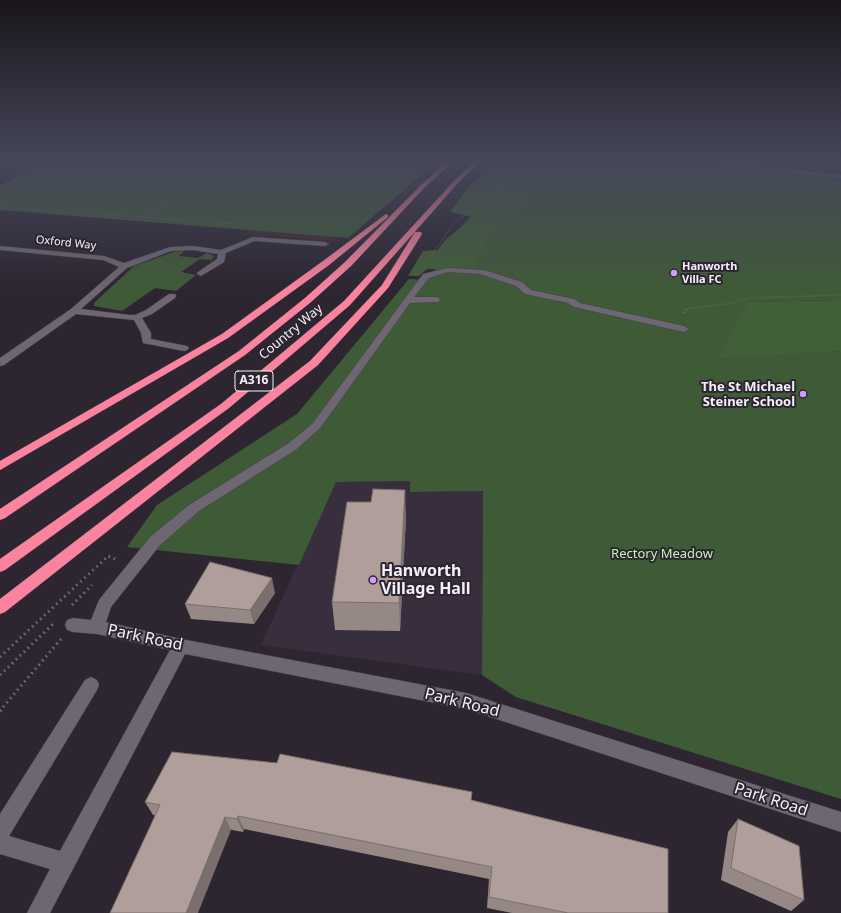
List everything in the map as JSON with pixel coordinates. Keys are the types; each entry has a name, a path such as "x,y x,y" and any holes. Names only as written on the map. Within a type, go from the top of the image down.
{"highway":[{"path":"0,466 225,336 326,263 401,204"},
{"name":"Country Way","path":"0,515 242,352 308,300 348,264 406,204"},
{"name":"Country Way","path":"0,566 225,406 347,303 438,204"},
{"path":"0,608 246,418 314,363 385,286 436,206"}],"street":[{"path":"0,363 74,311 124,266 170,249 193,248 222,252 253,239 325,244"},
{"name":"Oxford Way","path":"2,249 104,258 124,266"},
{"path":"201,274 221,260 222,252"},
{"path":"97,627 104,604 155,541 194,508 292,446 317,425 426,276 448,270 481,272 519,284 528,292 571,301 577,305 680,328"},
{"path":"74,311 130,318 137,317 149,312 172,296"},
{"path":"408,300 436,300"},
{"path":"137,317 146,333 146,341 184,348"},
{"name":"Park Road","path":"73,625 97,627 181,646 466,701 841,822"},
{"path":"38,913 181,646"},
{"path":"0,832 91,685"},
{"path":"0,844 65,863"}],"path":[{"path":"144,217 167,204"},
{"path":"0,207 238,224"},
{"path":"680,328 687,308 732,303 748,298 841,295"},
{"path":"0,657 2,653 108,556 117,560 112,565"},
{"path":"70,607 96,581"},
{"path":"0,675 55,623"},
{"path":"0,712 73,625"}],"shaded area":[{"path":"251,229 338,237 335,241 245,234"},
{"path":"410,481 411,492 483,491 482,675 261,645 335,482"}],"green space":[{"path":"0,204 388,204 348,238 0,210"},
{"path":"456,204 525,204 488,238 475,268 427,269 419,276 408,276 423,251 438,250 444,241 473,217 450,212"},
{"name":"Rectory Meadow","path":"488,204 841,204 841,300 748,302 835,351 841,352 841,799 516,697 482,675 483,491 410,492 410,481 336,482 299,565 127,547 157,505 297,414 409,279 428,280 461,227 467,220"},
{"path":"184,251 179,256 198,258 207,253 214,256 212,260 200,259 181,272 196,275 176,291 155,288 122,311 94,306 94,303 134,266 174,252"},
{"path":"841,300 841,352 835,351 718,358 748,302"}],"building":[{"name":"Hanworth Village Hall","path":"373,489 405,490 399,603 332,602 347,502 371,502"},
{"path":"210,562 272,578 250,610 185,604"},
{"path":"172,752 277,763 280,754 472,792 471,800 668,849 668,913 568,913 489,897 492,867 238,816 237,819 225,817 186,913 110,913 160,805 145,802"},
{"path":"738,819 799,846 804,900 731,868"}],"place":[{"name":"Hanworth Villa FC","path":"674,273"},
{"name":"The St Michael Steiner School","path":"803,394"},
{"name":"Hanworth Village Hall","path":"373,580"}]}
